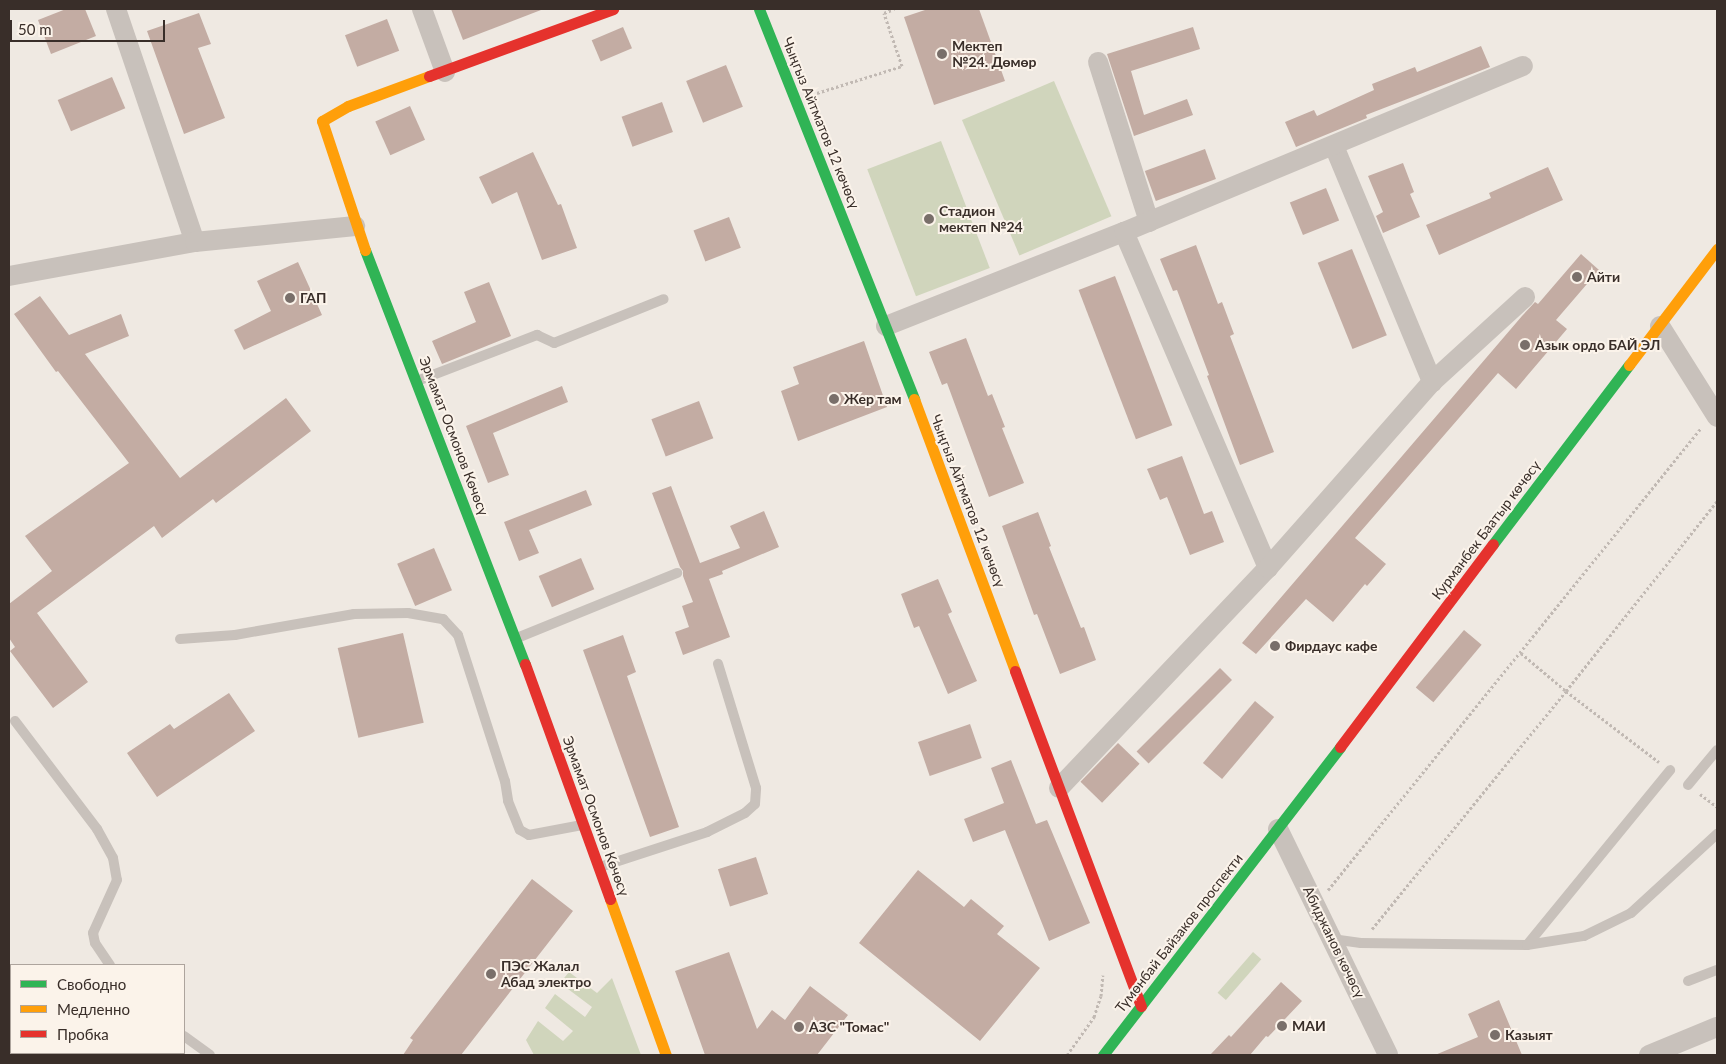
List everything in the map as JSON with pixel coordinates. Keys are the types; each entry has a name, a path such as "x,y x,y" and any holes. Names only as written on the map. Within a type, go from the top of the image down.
{"main road":[{"name":"Эрмамат Осмонов Көчөсү","path":"613,9 348,106 322,121 355,226 516,638 666,1055"},
{"name":"Чыңгыз Айтматов 12 көчөсү","path":"759,9 886,326 1141,1006"},
{"name":"Курманбек Баатыр көчөсү","path":"1278,829 1717,249"},
{"name":"Түмөнбай Байзаков проспекти","path":"1103,1055 1278,829"}],"street":[{"path":"116,9 195,242"},
{"path":"422,9 445,72"},
{"path":"1098,62 1149,222"},
{"path":"886,326 1149,222 1523,66"},
{"path":"1334,146 1432,382"},
{"path":"9,276 195,242 355,226"},
{"path":"1124,232 1268,568"},
{"path":"1059,788 1268,568 1432,382 1525,297"},
{"path":"1660,326 1710,421"},
{"name":"Абиджанов көчөсү","path":"1278,829 1388,1055"},
{"path":"1649,1055 1687,1048 1717,1027"}],"lane":[{"path":"416,381 537,335 554,342 664,299"},
{"path":"516,638 677,573"},
{"path":"180,639 235,635 354,614 408,613 443,619 458,635 505,781 508,801 520,830 529,835 583,824"},
{"path":"599,868 707,832 745,813 755,804 756,788 718,664"},
{"path":"16,721 97,829 113,858 116,880 93,933 95,943 109,964"},
{"path":"1688,785 1717,750"},
{"path":"1527,945 1670,770"},
{"path":"1332,939 1361,943 1527,945 1584,936 1631,913 1717,834"},
{"path":"1688,981 1717,970"},
{"path":"185,1037 210,1055"}],"path":[{"path":"795,99 902,66 884,12 894,9"},
{"path":"1328,891 1710,421"},
{"path":"1361,943 1566,691 1717,501"},
{"path":"1521,652 1566,691 1670,770"},
{"path":"1688,785 1717,807"}],"green space":[{"path":"1054,81 1111,216 1019,255 962,120"},
{"name":"Стадион мектеп №24","path":"941,141 990,268 916,296 867,169"},
{"path":"1253,952 1261,959 1226,1000 1218,993"},
{"path":"569,972 597,993 612,978 641,1055 534,1055 526,1040 538,1021 563,1041 573,1031 545,1008 555,994 585,1017 592,1007 560,983"}],"building":[{"path":"66,9 85,9 96,36 51,54 38,20"},
{"path":"451,9 540,9 541,10 463,40"},
{"name":"Мектеп №24. Дөмөр","path":"928,9 979,9 1005,81 934,105 904,17"},
{"path":"199,13 211,44 198,48 225,118 184,134 147,31"},
{"path":"387,19 399,51 357,67 345,35"},
{"path":"623,27 632,48 601,61 592,40"},
{"path":"1193,27 1200,49 1131,71 1144,115 1187,99 1193,115 1134,136 1107,54"},
{"path":"1481,46 1490,67 1366,115 1367,118 1296,147 1285,122 1314,110 1317,116 1374,90 1372,84 1415,67 1417,72"},
{"path":"726,65 743,107 703,123 686,81"},
{"path":"112,77 125,108 71,131 58,100"},
{"path":"662,102 673,132 633,147 622,117"},
{"path":"410,106 425,140 390,155 375,121"},
{"path":"1205,149 1216,179 1156,201 1145,171"},
{"path":"533,152 558,205 561,204 577,248 542,260 517,192 492,204 479,177"},
{"path":"1403,163 1414,192 1410,194 1420,217 1383,233 1376,216 1383,212 1368,176"},
{"path":"1548,167 1563,200 1439,255 1426,225 1491,198 1489,193"},
{"path":"1326,188 1339,220 1303,235 1290,203"},
{"path":"729,217 741,248 705,261 694,231"},
{"path":"1196,245 1218,304 1222,302 1234,334 1230,336 1274,452 1240,465 1177,290 1173,291 1160,259"},
{"path":"1352,249 1387,335 1353,349 1318,263"},
{"path":"1581,254 1599,270 1556,320 1567,329 1516,389 1498,373 1355,538 1386,564 1367,586 1365,584 1333,622 1306,599 1256,654 1242,643 1522,316 1535,302 1538,304"},
{"name":"ГАП","path":"298,262 322,315 244,350 234,330 271,311 257,281"},
{"path":"1115,276 1172,425 1136,439 1079,290"},
{"path":"489,282 511,336 442,364 432,341 476,322 464,292"},
{"path":"40,296 69,335 121,314 129,336 85,354 180,478 286,398 311,431 216,503 213,499 162,538 154,526 37,613 88,682 53,708 10,651 15,647 9,638 9,604 52,571 25,536 129,463 58,371 56,372 14,314"},
{"path":"966,338 988,396 992,394 1005,427 1002,428 1024,483 989,497 947,383 942,385 929,352"},
{"name":"Жер там","path":"864,341 887,407 798,441 781,391 799,384 793,367"},
{"path":"562,386 568,402 493,433 509,475 488,483 466,426"},
{"path":"699,401 713,438 666,457 651,419"},
{"path":"1182,456 1204,514 1212,511 1224,542 1190,555 1167,497 1160,500 1147,469"},
{"path":"671,486 700,563 740,548 730,526 764,511 779,547 722,571 723,574 709,579 730,637 683,655 675,632 689,627 682,606 693,602 683,576 683,571 652,493"},
{"path":"586,490 592,505 529,530 539,553 519,561 504,522"},
{"path":"1038,512 1051,546 1049,547 1081,628 1084,627 1096,660 1060,674 1037,614 1034,615 1002,526"},
{"path":"434,548 452,590 415,606 397,564"},
{"path":"581,558 594,589 552,607 539,576"},
{"path":"938,579 952,612 948,614 977,681 948,694 919,626 914,628 901,594"},
{"path":"1464,630 1482,645 1433,702 1416,687"},
{"path":"403,633 424,723 358,738 338,648"},
{"path":"623,635 636,672 627,676 679,827 650,837 583,650"},
{"path":"1220,668 1232,680 1149,763 1137,751"},
{"path":"229,693 255,731 157,797 127,753 170,724 174,729"},
{"path":"1255,701 1274,717 1222,779 1203,763"},
{"path":"970,724 982,758 930,776 918,742"},
{"path":"1118,743 1140,764 1102,803 1080,782"},
{"path":"1011,760 1036,824 1047,820 1090,923 1049,941 1005,830 973,842 964,819 1004,803 991,768"},
{"path":"756,857 768,894 730,906 718,869"},
{"path":"918,870 964,907 971,899 1004,926 997,934 1040,968 980,1041 859,943"},
{"name":"ПЭС Жалал Абад электро","path":"532,879 573,911 461,1055 403,1055 413,1040 410,1038"},
{"path":"729,952 757,1029 772,1010 785,1020 810,986 848,1015 817,1055 705,1055 675,971"},
{"path":"1281,982 1302,1001 1268,1037 1266,1036 1250,1055 1210,1055 1229,1035 1231,1037"},
{"name":"Казыят","path":"1499,1000 1522,1055 1435,1055 1478,1037 1468,1014"}],"traffic: fast":[{"path":"759,9 914,399"},
{"path":"365,250 525,664"},
{"path":"1493,544 1629,365"},
{"path":"1103,1055 1340,747"}],"traffic: slow":[{"path":"365,250 322,121 348,106 429,76"},
{"path":"1629,365 1717,249"},
{"path":"914,399 1015,671"},
{"path":"610,899 666,1055"}],"traffic: jam":[{"path":"429,76 613,9"},
{"path":"1340,747 1493,544"},
{"path":"525,664 610,899"},
{"path":"1015,671 1141,1006"}],"place":[{"name":"Мектеп №24. Дөмөр","path":"942,54"},
{"name":"Стадион мектеп №24","path":"929,219"},
{"name":"Айти","path":"1577,277"},
{"name":"ГАП","path":"290,298"},
{"name":"Азык ордо БАЙ ЭЛ","path":"1525,345"},
{"name":"Жер там","path":"834,399"},
{"name":"Фирдаус кафе","path":"1275,646"},
{"name":"ПЭС Жалал Абад электро","path":"491,974"},
{"name":"МАИ","path":"1282,1026"},
{"name":"АЗС \"Томас\"","path":"799,1027"},
{"name":"Казыят","path":"1495,1035"}]}
